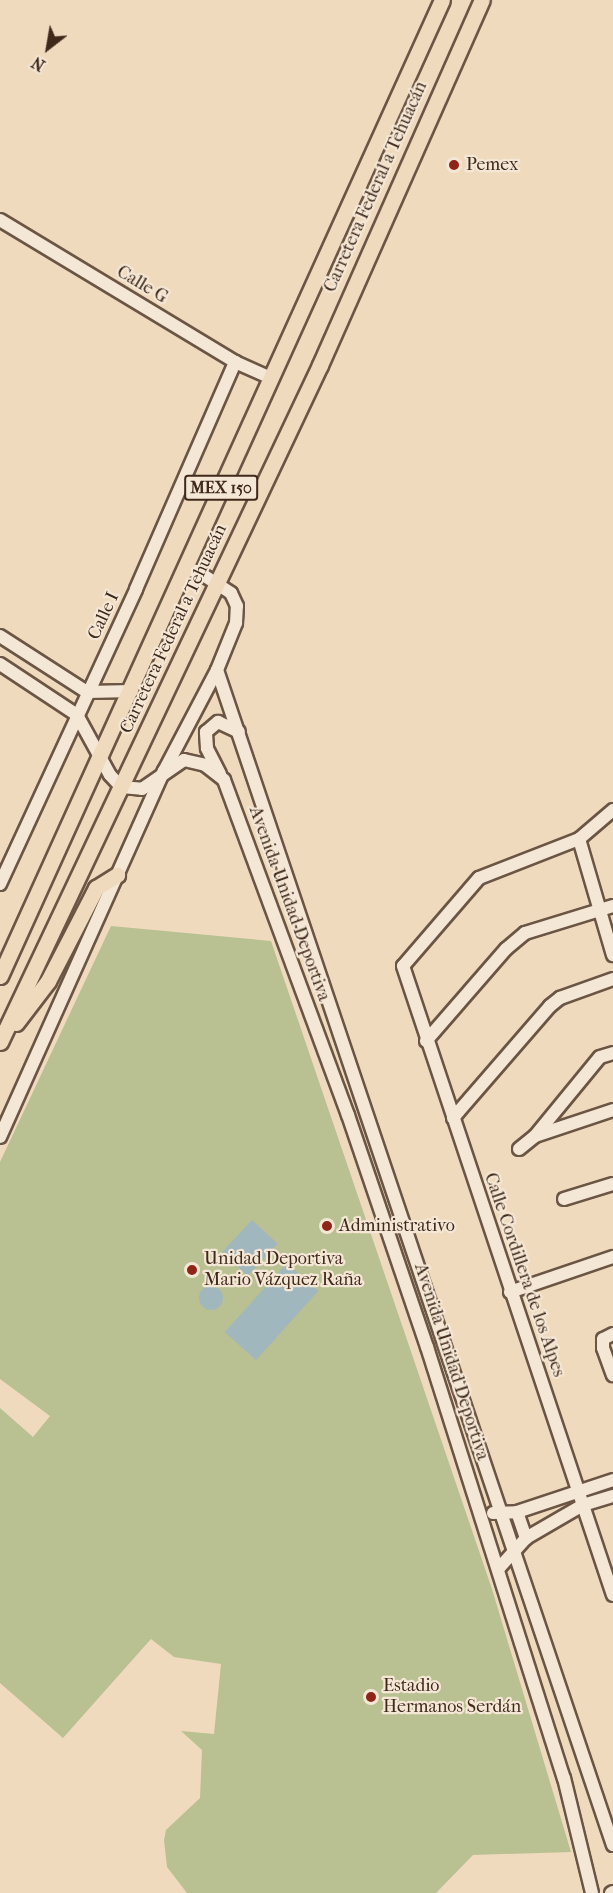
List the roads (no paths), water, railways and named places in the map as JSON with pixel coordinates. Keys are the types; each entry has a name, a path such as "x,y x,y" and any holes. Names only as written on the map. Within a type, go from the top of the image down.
{"main road":[{"name":"Carretera Federal a Tehuacán","path":"0,976 132,691 268,376 442,0"},
{"name":"Carretera Federal a Tehuacán","path":"0,1043 320,365 482,0"},
{"path":"0,1043 48,981 96,888 117,875"}],"street":[{"name":"Calle G","path":"0,220 235,362 268,376"},
{"name":"Calle I","path":"0,884 235,362"},
{"path":"0,1137 164,771 217,670 236,623 237,606 231,593 218,582 186,570"},
{"path":"0,636 87,692 132,691"},
{"path":"0,664 77,715 102,756 110,775 121,787 142,789 164,771 184,760 205,765 224,780"},
{"name":"Avenida Unidad Deportiva","path":"217,670 613,1845"},
{"name":"Avenida Unidad Deportiva","path":"239,732 218,722 206,732 207,748 224,780 348,1115 481,1510 564,1778 592,1893"},
{"path":"613,810 579,839 613,955"},
{"name":"Calle Cordillera de los Alpes","path":"579,839 479,878 403,966 426,1041 613,1595"},
{"path":"426,1041 506,949 525,933 613,906"},
{"path":"453,1118 550,1006 561,998 613,979"},
{"path":"519,1149 535,1136 600,1057 613,1053"},
{"path":"535,1136 613,1110"},
{"path":"348,1115 364,1111"},
{"path":"360,1153 377,1149"},
{"path":"564,1199 613,1184"},
{"path":"375,1196 392,1191"},
{"path":"510,1292 613,1257"},
{"path":"608,1336 613,1375"},
{"path":"481,1510 517,1512 613,1480"},
{"path":"500,1567 526,1538 583,1505 613,1496"},
{"path":"517,1512 526,1538"}],"water":[{"path":"252,1220 278,1244 248,1276 222,1252"},
{"path":"287,1263 318,1291 256,1360 225,1332"},
{"path":"211,1286 220,1289 223,1298 220,1307 211,1310 202,1307 199,1298 202,1289"}],"place":[{"name":"Pemex","path":"454,165"},
{"name":"Administrativo","path":"327,1226"},
{"name":"Unidad Deportiva Mario Vázquez Raña","path":"192,1270"},
{"name":"Estadio Hermanos Serdán","path":"371,1697"}]}
